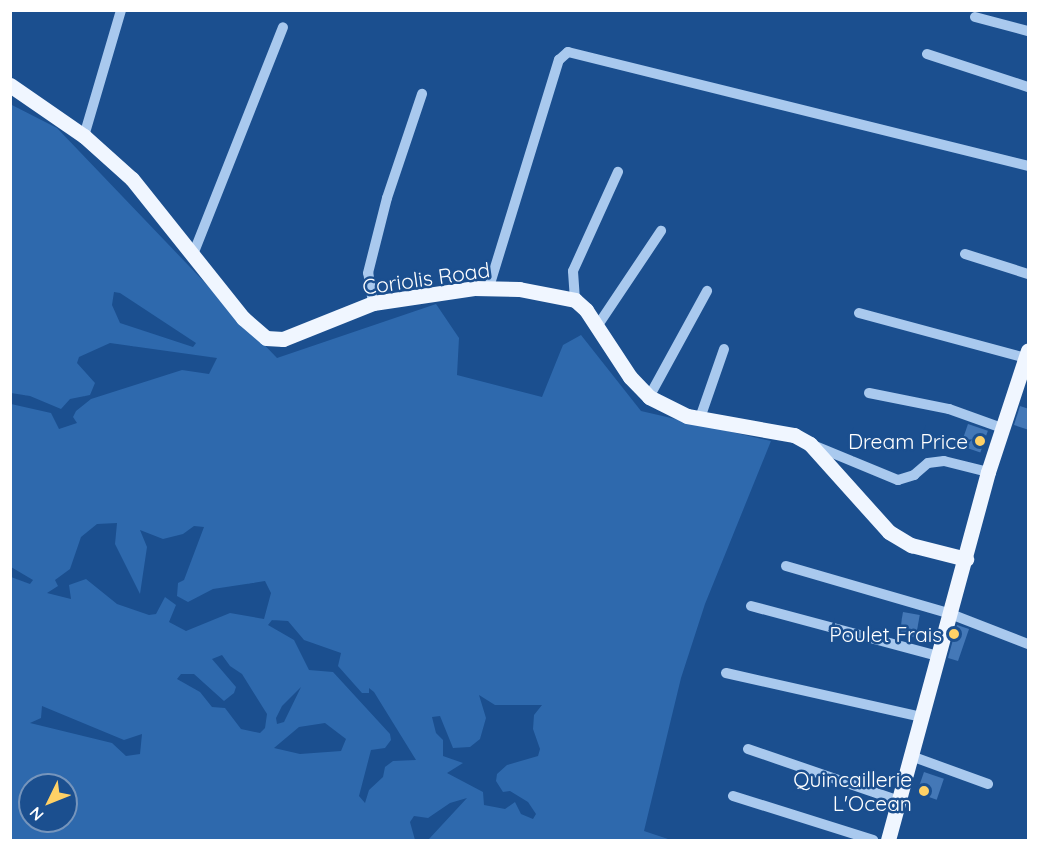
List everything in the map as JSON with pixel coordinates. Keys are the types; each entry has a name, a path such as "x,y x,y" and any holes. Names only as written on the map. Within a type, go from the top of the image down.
{"main road":[{"name":"Coriolis Road","path":"10,85 84,136 132,179 243,318 266,338 283,339 373,303 489,286 574,300"},
{"path":"574,300 586,310 649,397 700,418 794,435 810,444 889,532 912,545 966,559"},
{"path":"888,840 988,472 1027,354"}],"street":[{"path":"84,136 122,10"},
{"path":"975,17 1029,31"},
{"path":"192,257 283,27"},
{"path":"489,286 559,60 568,52 1029,166"},
{"path":"927,54 1029,87"},
{"path":"373,303 368,273 387,198 422,94"},
{"path":"574,300 573,271 618,172"},
{"path":"597,328 661,231"},
{"path":"965,254 1029,274"},
{"path":"649,397 707,291"},
{"path":"859,313 1027,354"},
{"path":"700,418 724,349"},
{"path":"869,393 949,409 1002,428"},
{"path":"810,444 898,480 914,475 928,463 944,461 988,472"},
{"path":"786,566 948,613 1029,644"},
{"path":"751,606 937,656"},
{"path":"726,673 921,717"},
{"path":"748,749 900,801"},
{"path":"912,756 988,784"},
{"path":"733,796 873,840"}],"shaded area":[{"path":"10,104 57,128 277,358 436,304 459,338 457,375 542,397 563,345 581,335 641,411 771,441 705,604 681,678 644,831 671,840 422,840 429,839 467,798 450,803 428,818 414,816 410,822 415,840 11,840 11,577 30,584 33,580 11,567 11,404 51,413 59,429 77,423 73,417 76,411 91,399 182,370 209,374 217,358 110,343 79,357 77,363 95,383 90,395 70,399 61,409 30,396 11,393","holes":["114,292 120,293 196,343 193,347 120,323 112,305","117,523 115,544 140,594 147,547 140,530 163,539 183,534 194,526 204,527 184,580 178,583 177,596 188,602 213,589 265,581 271,593 264,619 230,613 186,631 169,622 176,605 165,597 156,614 149,615 117,604 86,579 69,585 71,599 47,593 58,586 55,580 70,569 81,537 97,524","272,620 288,621 304,640 341,653 338,666 362,693 369,693 369,688 374,692 416,760 393,761 385,767 383,777 369,790 365,803 359,796 371,750 385,748 391,740 390,734 333,672 309,670 294,640 268,625","222,655 230,666 242,674 267,714 265,728 260,733 241,729 225,708 212,707 200,692 177,679 181,674 194,674 224,701 234,693 236,687 212,659","301,687 284,722 277,724 276,718 282,706","479,695 495,705 542,705 534,715 533,729 540,749 538,756 507,765 497,774 496,781 503,792 510,791 528,802 536,814 533,819 521,814 515,802 505,809 484,805 483,792 447,773 463,763 443,756 443,740 436,733 432,717 440,716 453,748 470,747 480,739 486,718","42,706 124,740 142,734 140,754 126,756 112,743 30,723 41,718","325,723 346,739 341,751 300,754 274,748 299,727"]}],"building":[{"path":"1020,406 1029,409 1029,430 1014,425"},
{"path":"968,424 988,431 980,453 961,446"},
{"path":"903,612 920,615 916,638 899,635"},
{"path":"957,625 969,629 958,661 948,658"},
{"path":"924,772 944,779 937,800 917,793"}],"place":[{"name":"Dream Price","path":"980,441"},
{"name":"Poulet Frais","path":"954,634"},
{"name":"Quincaillerie L'Ocean","path":"924,791"}]}
